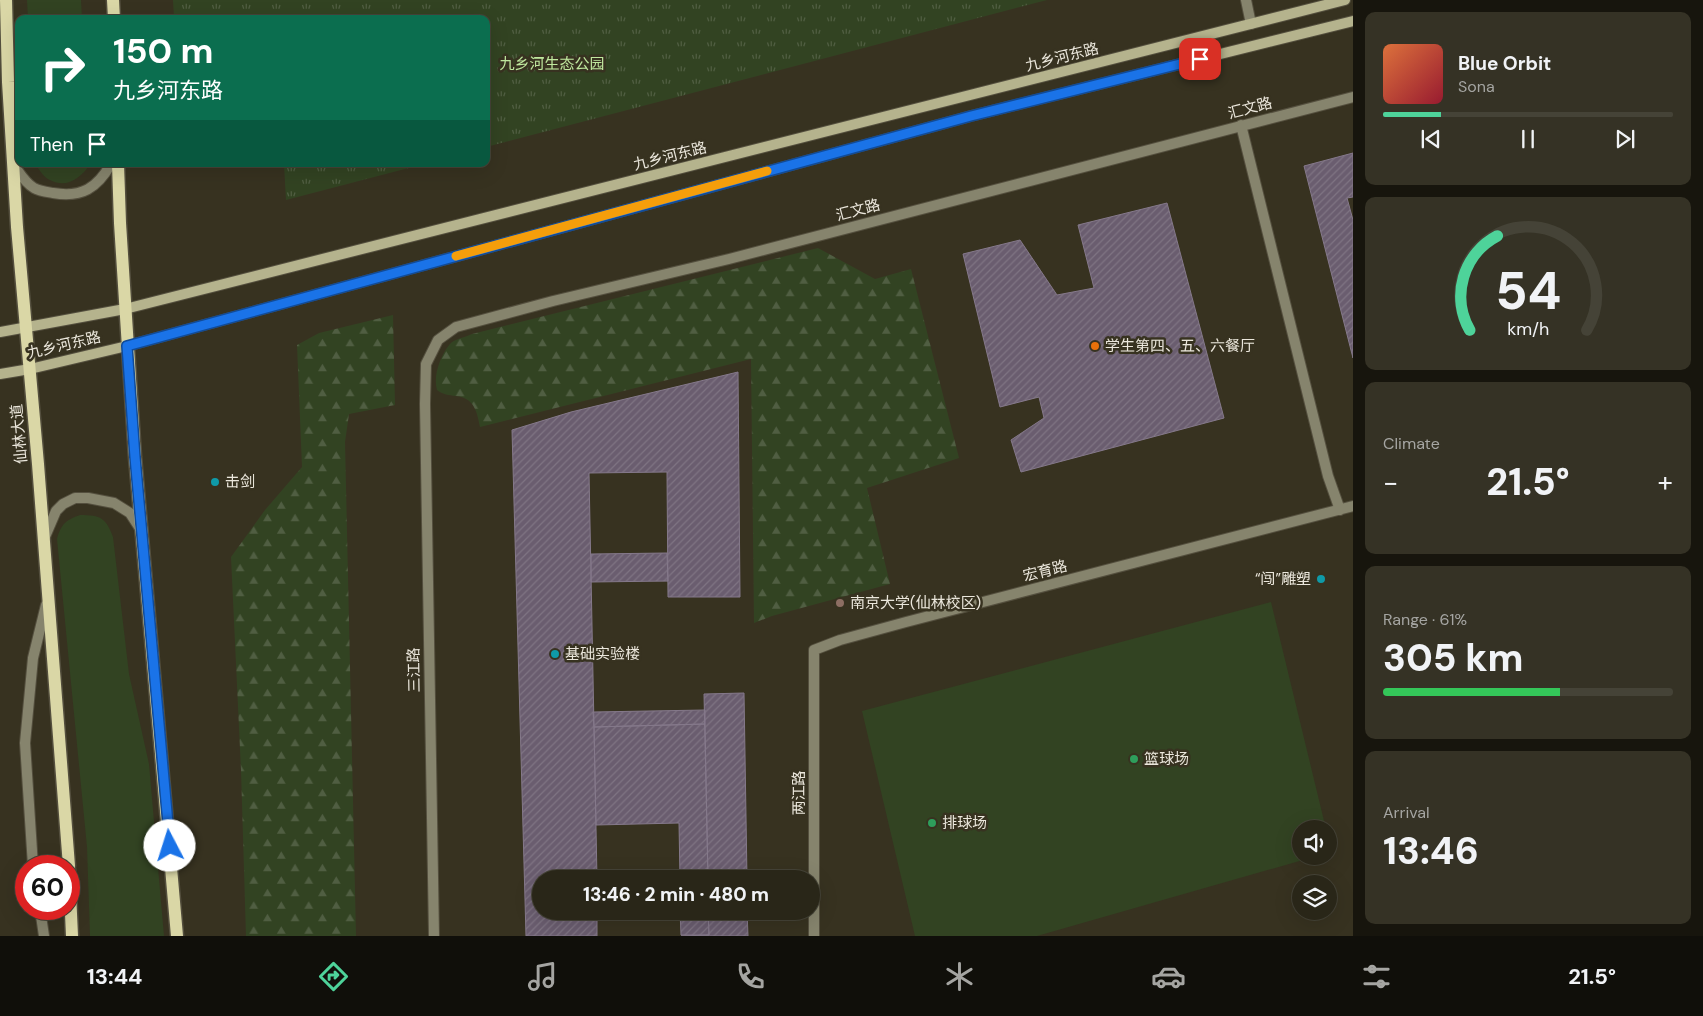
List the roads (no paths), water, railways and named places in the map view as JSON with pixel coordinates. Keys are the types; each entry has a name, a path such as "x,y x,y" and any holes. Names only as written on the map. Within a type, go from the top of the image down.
{"main road":[{"name":"仙林大道","path":"6,0 13,164 68,855"},
{"path":"113,0 114,15"},
{"name":"九乡河东路","path":"0,332 125,309 1345,0"},
{"name":"九乡河东路","path":"0,374 30,369 127,346 971,116 1353,20"},
{"path":"118,167 127,346 141,531 177,936"},
{"name":"仙林大道","path":"71,920 72,936"}],"street":[{"path":"1246,0 1251,24"},
{"name":"汇文路","path":"425,404 426,364 438,340 456,327 553,301 729,259 1353,96"},
{"path":"1241,125 1328,476 1340,510"},
{"path":"15,167 34,188 61,194 74,194 89,190 99,182 109,167"},
{"name":"三江路","path":"425,404 434,936"},
{"path":"44,539 56,511 75,498 88,498 114,503 130,513 141,531"},
{"name":"宏育路","path":"814,650 840,640 896,624 1147,561 1353,506"},
{"path":"33,855 25,743 33,658 48,596"},
{"name":"两江路","path":"814,650 814,936"},
{"path":"42,920 44,936"}],"place":[{"name":"学生第四、五、六餐厅","path":"1095,346"},
{"name":"击剑","path":"215,482"},
{"name":"“闯”雕塑","path":"1321,579"},
{"name":"南京大学(仙林校区)","path":"840,603"},
{"name":"基础实验楼","path":"555,654"},
{"name":"篮球场","path":"1134,759"},
{"name":"排球场","path":"932,823"}],"park label":[{"name":"九乡河生态公园","path":"552,64"}]}
